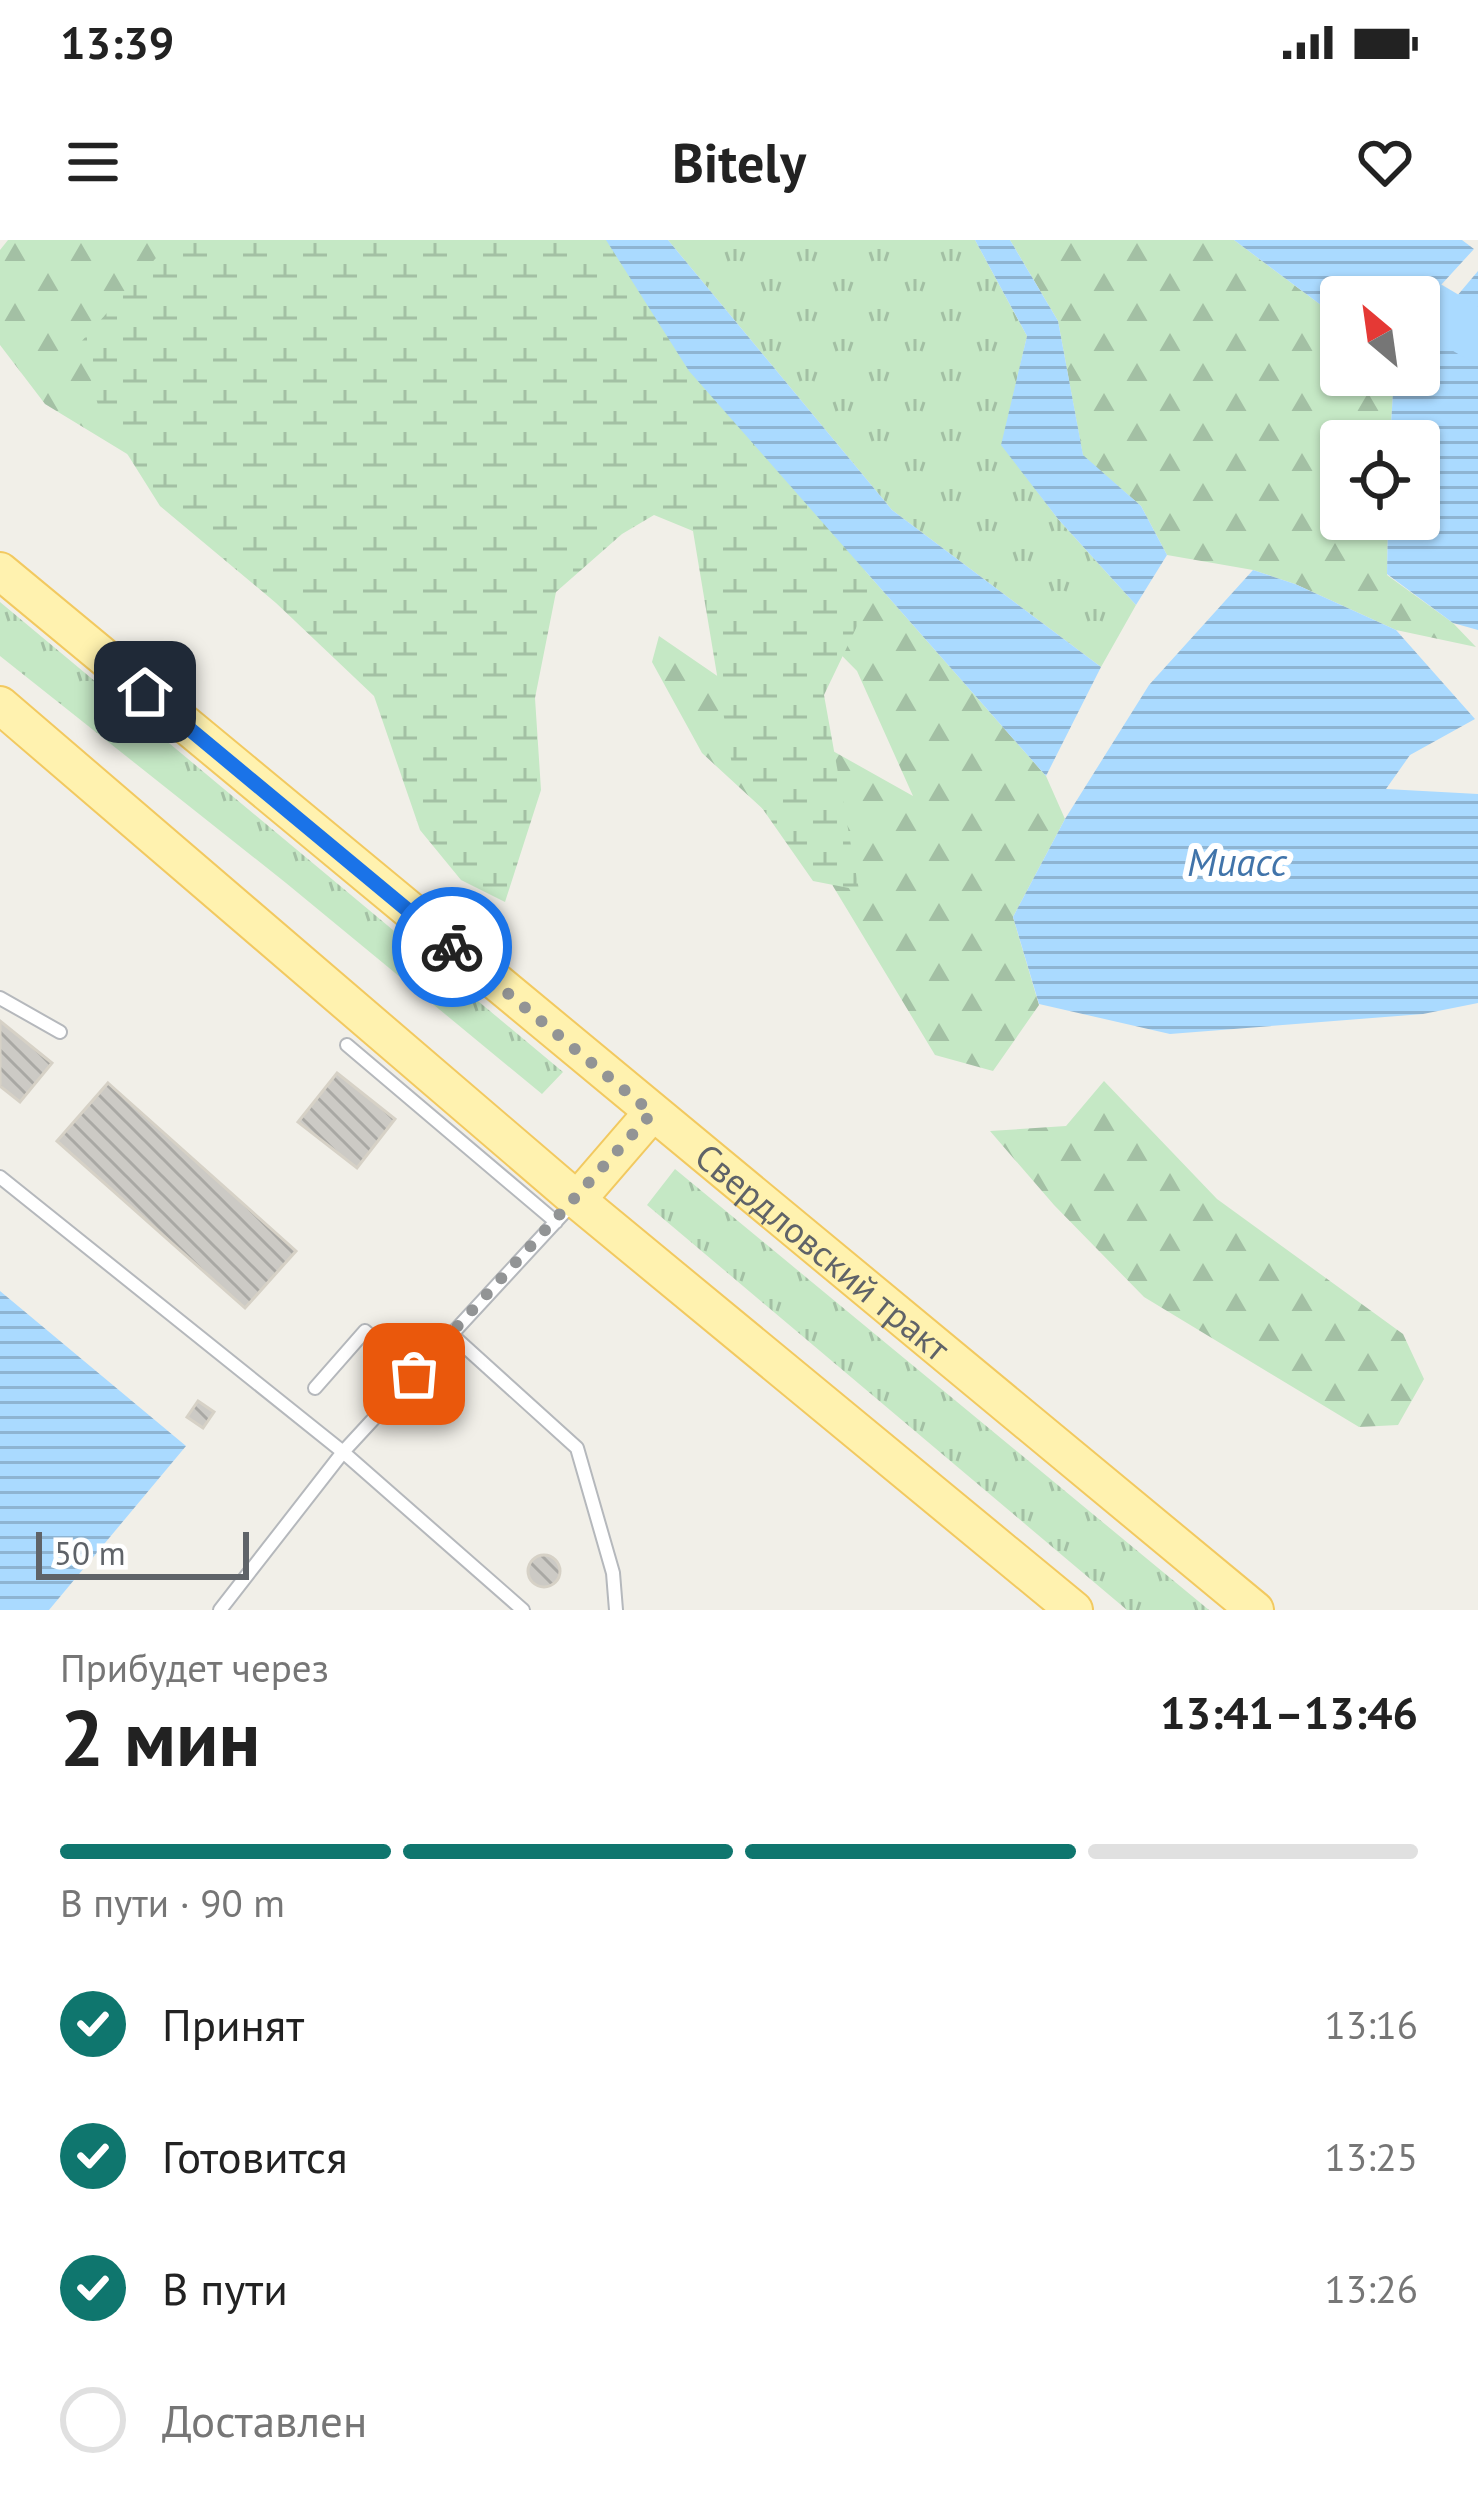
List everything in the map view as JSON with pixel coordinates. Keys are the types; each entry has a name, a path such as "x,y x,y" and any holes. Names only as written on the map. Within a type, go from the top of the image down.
{"main road":[{"name":"Свердловский тракт","path":"0,571 1255,1610"},
{"path":"0,705 567,1211 1074,1610"},
{"path":"567,1211 652,1113"}],"lane":[{"path":"0,998 60,1032"},
{"path":"220,1610 344,1452 567,1211 347,1045"},
{"path":"0,1178 344,1452 523,1610"},
{"path":"315,1388 365,1330 414,1374"},
{"path":"451,1334 577,1448 614,1573 616,1610"}],"green space":[{"path":"8,240 606,240 689,371 1046,776 1065,819 1013,917 1039,1005 993,1071 935,1055 816,858 702,753 652,662 659,636 799,732 913,796 857,671 777,590 702,451 137,460 45,404 0,345 0,250"},
{"path":"172,240 634,240 861,548 870,599 824,695 859,890 813,881 732,765 693,531 654,515 622,534 556,592 535,698 541,790 505,902 461,880 420,830 374,696 276,603 160,506 99,409 81,342"},
{"path":"668,240 975,240 1027,336 1002,445 1058,519 1136,605 1101,667 892,510"},
{"path":"1010,240 1234,240 1320,304 1320,396 1393,396 1391,420 1320,420 1320,540 1388,540 1387,575 1453,623 1476,647 1396,630 1253,570 1167,555 1141,506 1083,456 1058,321"},
{"path":"0,602 563,1072 542,1094 0,656"},
{"path":"1104,1081 1217,1199 1403,1334 1424,1379 1398,1425 1359,1427 1144,1297 990,1131 1066,1126"},
{"path":"675,1169 1209,1610 1127,1610 647,1205"}],"water":[{"path":"606,240 668,240 892,510 1101,667 1046,776 689,371"},
{"path":"975,240 1010,240 1058,321 1083,455 1141,506 1167,555 1136,605 1058,519 1001,445 1027,336"},
{"path":"1234,240 1462,240 1474,249 1440,286 1440,276 1320,276 1320,304"},
{"path":"1478,271 1478,630 1453,623 1387,574 1388,540 1440,540 1440,420 1391,420 1393,396 1440,396 1440,316"},
{"name":"Миасс","path":"1253,570 1396,630 1475,719 1410,755 1386,789 1478,794 1478,1003 1423,1014 1170,1034 1039,1004 1013,917 1065,819 1149,685"},
{"path":"0,1291 186,1446 49,1610 0,1610"}],"building":[{"path":"0,1021 52,1063 20,1102 0,1086"},
{"path":"337,1073 395,1119 357,1168 298,1122"},
{"path":"108,1083 296,1251 245,1308 57,1141"},
{"path":"198,1401 214,1412 203,1428 187,1417"},
{"path":"544,1555 556,1559 560,1571 556,1583 544,1587 532,1583 528,1571 532,1559"}],"waterway":[{"name":"Миасс","path":"1440,313 1478,336"}],"way so far":[{"path":"414,1374 652,1113 452,947"}],"route":[{"path":"145,692 452,947"}]}
